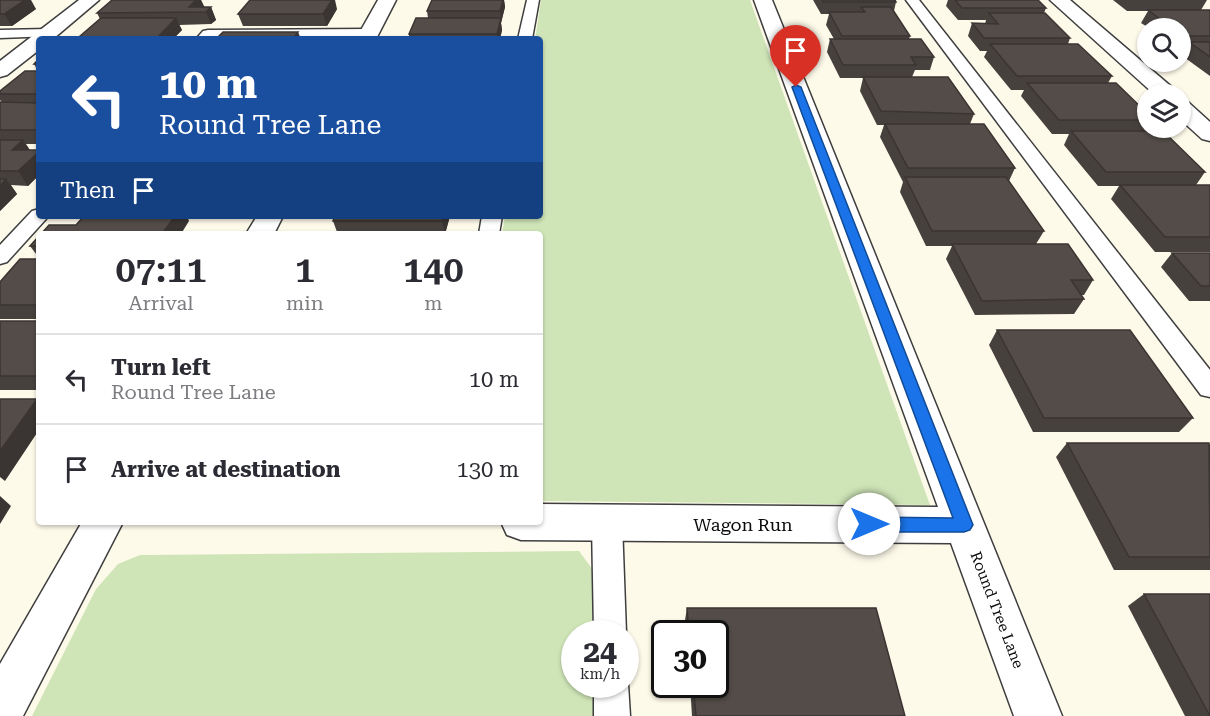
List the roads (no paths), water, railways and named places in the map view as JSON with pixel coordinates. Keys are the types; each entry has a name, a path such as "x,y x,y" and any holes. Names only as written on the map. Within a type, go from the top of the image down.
{"street":[{"path":"45,36 90,0"},
{"path":"368,36 387,0"},
{"name":"Round Tree Lane","path":"763,0 1038,716"},
{"path":"1059,0 1155,84"},
{"path":"0,71 36,43"},
{"path":"1191,117 1210,134"},
{"name":"Wagon Run","path":"543,522 964,525"},
{"path":"0,711 101,525"}],"lane":[{"path":"526,36 533,0"},
{"path":"912,0 1210,388"},
{"path":"0,34 36,37"},
{"path":"206,36 208,34 368,36"},
{"path":"0,257 36,218"},
{"path":"608,523 610,620"},
{"path":"611,698 612,716"}]}
